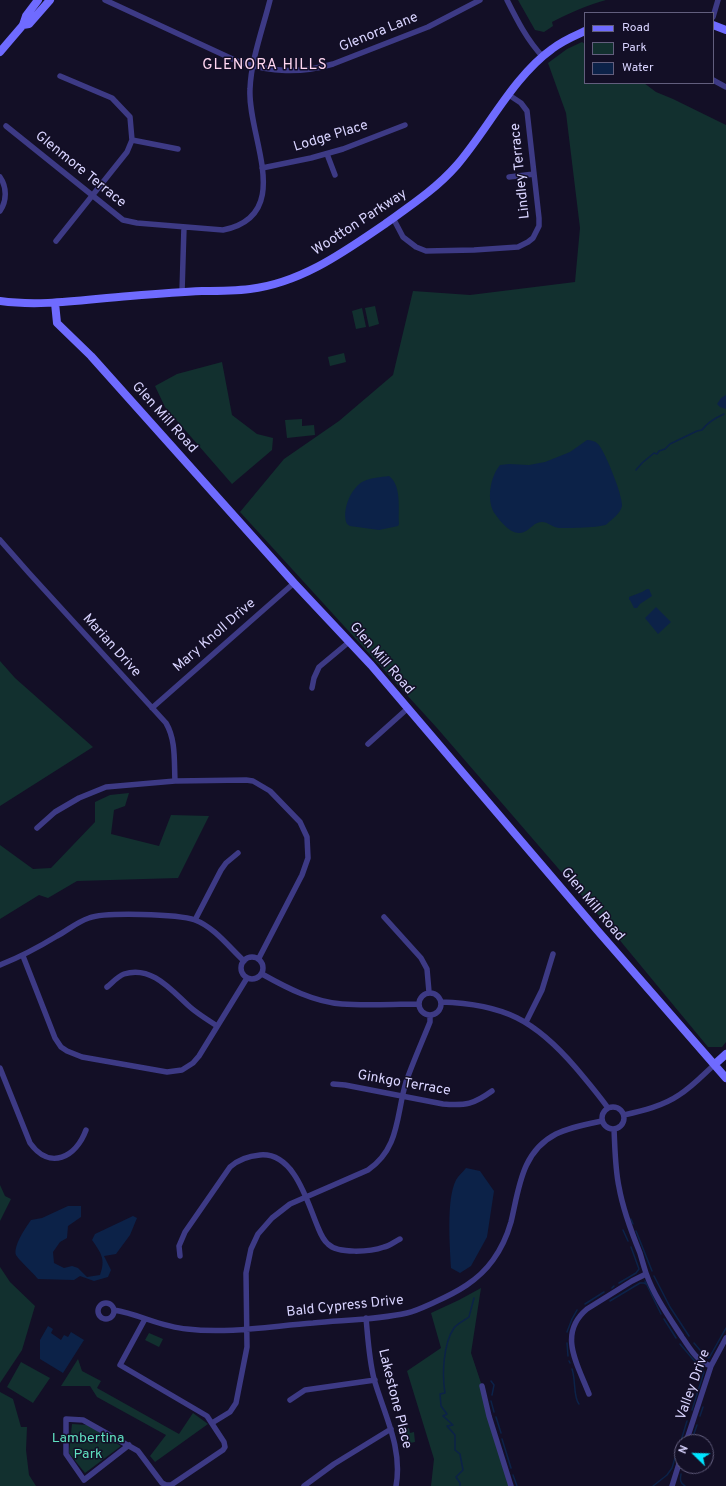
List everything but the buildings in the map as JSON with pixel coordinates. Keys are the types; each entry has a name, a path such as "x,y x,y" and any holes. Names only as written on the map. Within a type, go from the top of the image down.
{"main road":[{"path":"0,52 23,25 26,16 38,0"},
{"path":"23,25 29,24 50,0"},
{"path":"714,25 726,30"},
{"name":"Wootton Parkway","path":"55,303 182,292 251,289 293,278 311,270 342,254 431,191 470,150 526,73 543,56 563,41 584,31"},
{"path":"0,301 17,303 55,303"},
{"name":"Glen Mill Road","path":"55,303 56,319 59,326 91,356 294,583 371,665 602,936 726,1078"},
{"path":"715,1064 726,1054"}],"street":[{"name":"Glenora Lane","path":"105,0 222,55 253,66 282,71 317,69 333,64 428,26 480,0"},
{"name":"Glenmore Terrace","path":"6,126 123,220 137,223 222,230 235,228 246,222 251,216 260,204 264,191 262,168 250,104 250,88 253,66 270,0"},
{"path":"507,0 521,28 533,46 543,56"},
{"path":"714,14 718,0"},
{"path":"56,241 127,152 132,140 130,118 112,98 60,76"},
{"path":"714,81 726,87"},
{"name":"Lindley Terrace","path":"393,218 403,237 416,247 426,251 474,250 518,246 533,238 539,226 526,111 521,103 509,95"},
{"name":"Lodge Place","path":"262,168 327,154 405,125"},
{"path":"132,140 178,149"},
{"path":"327,154 335,175"},
{"path":"509,177 534,174"},
{"path":"0,177 5,186 6,198 0,211"},
{"path":"182,292 184,227"},
{"name":"Marian Drive","path":"0,540 28,573 166,723 171,732 173,743 175,781"},
{"name":"Mary Knoll Drive","path":"152,708 294,583"},
{"path":"312,688 314,678 319,667 349,642"},
{"path":"368,744 407,709"},
{"path":"37,828 55,812 79,798 106,787 175,781 253,781 270,791 300,822 307,837 308,858 302,875 259,958"},
{"path":"195,920 221,870 226,863 238,853"},
{"path":"0,965 22,956 59,936 77,923 90,917 105,915 172,916 195,920 218,936 244,961"},
{"path":"384,917 421,958 427,968 429,992"},
{"path":"526,1022 542,990 553,954"},
{"path":"22,956 55,1038 61,1046 73,1054 82,1057 159,1071 175,1072 182,1070 193,1063 199,1056 247,978"},
{"path":"252,956 259,958 264,968 262,974 253,980 247,978 241,968 244,961 246,958 252,956"},
{"path":"107,987 125,974 139,973 153,977 170,987 190,1007 217,1026"},
{"path":"262,974 294,990 321,1000 341,1004 418,1004"},
{"path":"429,992 436,994 441,1002 440,1009 434,1014 430,1015 423,1013 418,1004 423,995 429,992"},
{"path":"441,1002 469,1003 491,1008 526,1022 557,1046 595,1090 608,1108"},
{"path":"212,1423 230,1412 236,1403 246,1355 246,1273 248,1260 254,1241 272,1218 290,1204 361,1173 378,1162 385,1154 393,1140 403,1096 411,1070 430,1022 430,1015"},
{"path":"624,1116 673,1099 686,1090 715,1064"},
{"path":"0,1068 30,1143 35,1151 41,1155 55,1159 63,1157 77,1148 86,1130"},
{"name":"Ginkgo Terrace","path":"333,1084 443,1104 459,1105 479,1100 492,1091"},
{"path":"612,1107 618,1108 624,1116 620,1126 614,1129 605,1126 602,1121 603,1113 608,1108 612,1107"},
{"name":"Bald Cypress Drive","path":"114,1310 185,1329 205,1331 246,1329 407,1313 457,1292 474,1280 492,1261 503,1242 510,1224 521,1177 528,1161 537,1148 550,1138 563,1131 602,1121"},
{"path":"614,1129 618,1185 626,1220 642,1258 646,1274 668,1316 690,1349 700,1360 711,1366"},
{"path":"180,1256 179,1246 185,1232 230,1166 248,1156 264,1155 274,1157 282,1161 294,1173 324,1240 334,1248 345,1251 379,1248 385,1247 400,1239"},
{"path":"589,1394 572,1350 571,1342 575,1323 588,1309 632,1281 646,1274"},
{"name":"Lakestone Place","path":"366,1318 370,1358 375,1380 391,1429 397,1459 396,1486"},
{"path":"129,1445 84,1480 66,1454 66,1419 83,1420 129,1445 142,1454 162,1483 166,1486 171,1485 223,1450 225,1447 224,1442 207,1416 120,1365 145,1319"},
{"name":"Valley Drive","path":"689,1434 711,1366 726,1338"},
{"path":"290,1400 305,1390 375,1380"},
{"path":"482,1386 489,1416 510,1486"},
{"path":"304,1486 346,1456 391,1429"},
{"path":"672,1486 676,1474"}],"green space":[{"path":"518,0 606,0 565,15 552,22 553,26 544,32 535,30"},
{"path":"582,42 584,43 584,84 645,84 656,92 726,125 726,1042 722,1047 708,1047 608,926 437,728 240,512 284,459 339,421 393,375 413,291 470,295 575,282 580,228 566,113 548,63 567,49"},
{"path":"375,306 379,324 369,327 365,308"},
{"path":"362,308 366,327 356,329 352,311"},
{"path":"344,353 346,362 330,366 328,357"},
{"path":"222,362 232,415 257,434 273,438 272,450 232,484 165,407 155,386 177,374"},
{"path":"302,419 302,426 314,425 315,435 287,438 285,420"},
{"path":"0,661 15,678 93,747 0,806"},
{"path":"129,793 125,806 114,810 111,834 159,846 171,815 209,816 178,878 77,881 48,898 39,895 0,919 0,845 33,869 51,868 95,822 95,802 110,795"},
{"path":"0,1185 5,1196 11,1199 0,1221"},
{"path":"0,1267 10,1282 35,1306 22,1350 0,1383"},
{"path":"481,1288 471,1353 511,1486 431,1486 434,1459 407,1371 441,1348 431,1313"},
{"path":"149,1333 163,1339 159,1347 145,1340"},
{"path":"78,1359 82,1371 101,1381 97,1388 179,1434 193,1413 208,1424 155,1462 150,1456 166,1435 97,1397 90,1386 61,1386"},
{"path":"21,1362 50,1378 33,1403 7,1387"},
{"path":"0,1392 13,1399 21,1427 27,1427 26,1450 29,1475 36,1486 0,1486"},
{"name":"Lambertina Park","path":"72,1424 88,1425 121,1446 85,1473 69,1453"},
{"path":"409,1428 410,1433 414,1432 415,1442 405,1444 402,1429"}],"water":[{"path":"726,395 726,409 717,404 721,398"},
{"path":"587,440 598,444 605,455 613,474 622,501 621,509 616,516 607,524 584,528 559,528 542,522 537,523 526,531 520,533 511,531 507,528 492,509 490,496 492,482 500,465 529,465 545,462 570,452"},
{"path":"389,476 393,480 398,492 398,526 379,530 350,526 347,524 345,519 346,506 355,488 364,481"},
{"path":"649,589 652,596 640,604 637,608 634,608 629,600 629,597"},
{"path":"656,607 671,622 658,634 645,618"},
{"path":"466,1168 480,1171 494,1191 487,1237 471,1266 460,1273 451,1268 450,1211 453,1188 456,1180"},
{"path":"68,1206 81,1206 81,1217 68,1226 67,1238 60,1242 53,1252 54,1263 64,1268 72,1266 78,1268 87,1277 100,1275 103,1265 102,1256 92,1240 95,1234 133,1216 137,1218 130,1235 116,1254 104,1256 111,1270 108,1277 94,1281 80,1276 74,1280 38,1279 16,1255 16,1247 18,1242 31,1220 42,1218"},
{"path":"48,1326 53,1329 51,1333 61,1340 64,1335 68,1337 71,1332 84,1340 63,1373 40,1359 40,1340"}],"waterway":[{"path":"636,470 654,453 657,454 670,444 702,430 706,425 724,414"},
{"path":"631,1219 633,1224"},
{"path":"623,1230 628,1241"},
{"path":"636,1231 652,1271"},
{"path":"619,1283 636,1273 639,1269 631,1247"},
{"path":"654,1276 670,1307 689,1336"},
{"path":"645,1281 661,1314"},
{"path":"610,1301 640,1283 646,1284"},
{"path":"585,1304 604,1292"},
{"path":"460,1486 460,1483 456,1477 463,1470 460,1454 455,1450 455,1435 447,1426 453,1425 443,1416 447,1414 441,1406 440,1394 445,1393 444,1360 450,1335 454,1328 469,1317 474,1298"},
{"path":"567,1332 577,1310"},
{"path":"664,1319 676,1338"},
{"path":"694,1343 705,1356 709,1358 726,1328"},
{"path":"567,1343 568,1356"},
{"path":"680,1344 704,1372 692,1410"},
{"path":"572,1369 576,1397 579,1404"},
{"path":"491,1381 494,1385 492,1395"},
{"path":"491,1401 494,1412"},
{"path":"700,1416 703,1407"},
{"path":"496,1417 501,1433"},
{"path":"683,1434 687,1421"},
{"path":"694,1434 697,1425"},
{"path":"502,1439 511,1468"},
{"path":"653,1486 667,1475 672,1468 674,1461"},
{"path":"681,1474 680,1478 682,1484 685,1486"},
{"path":"513,1475 517,1486"}],"district":[{"name":"GLENORA HILLS","path":"265,66"}]}
